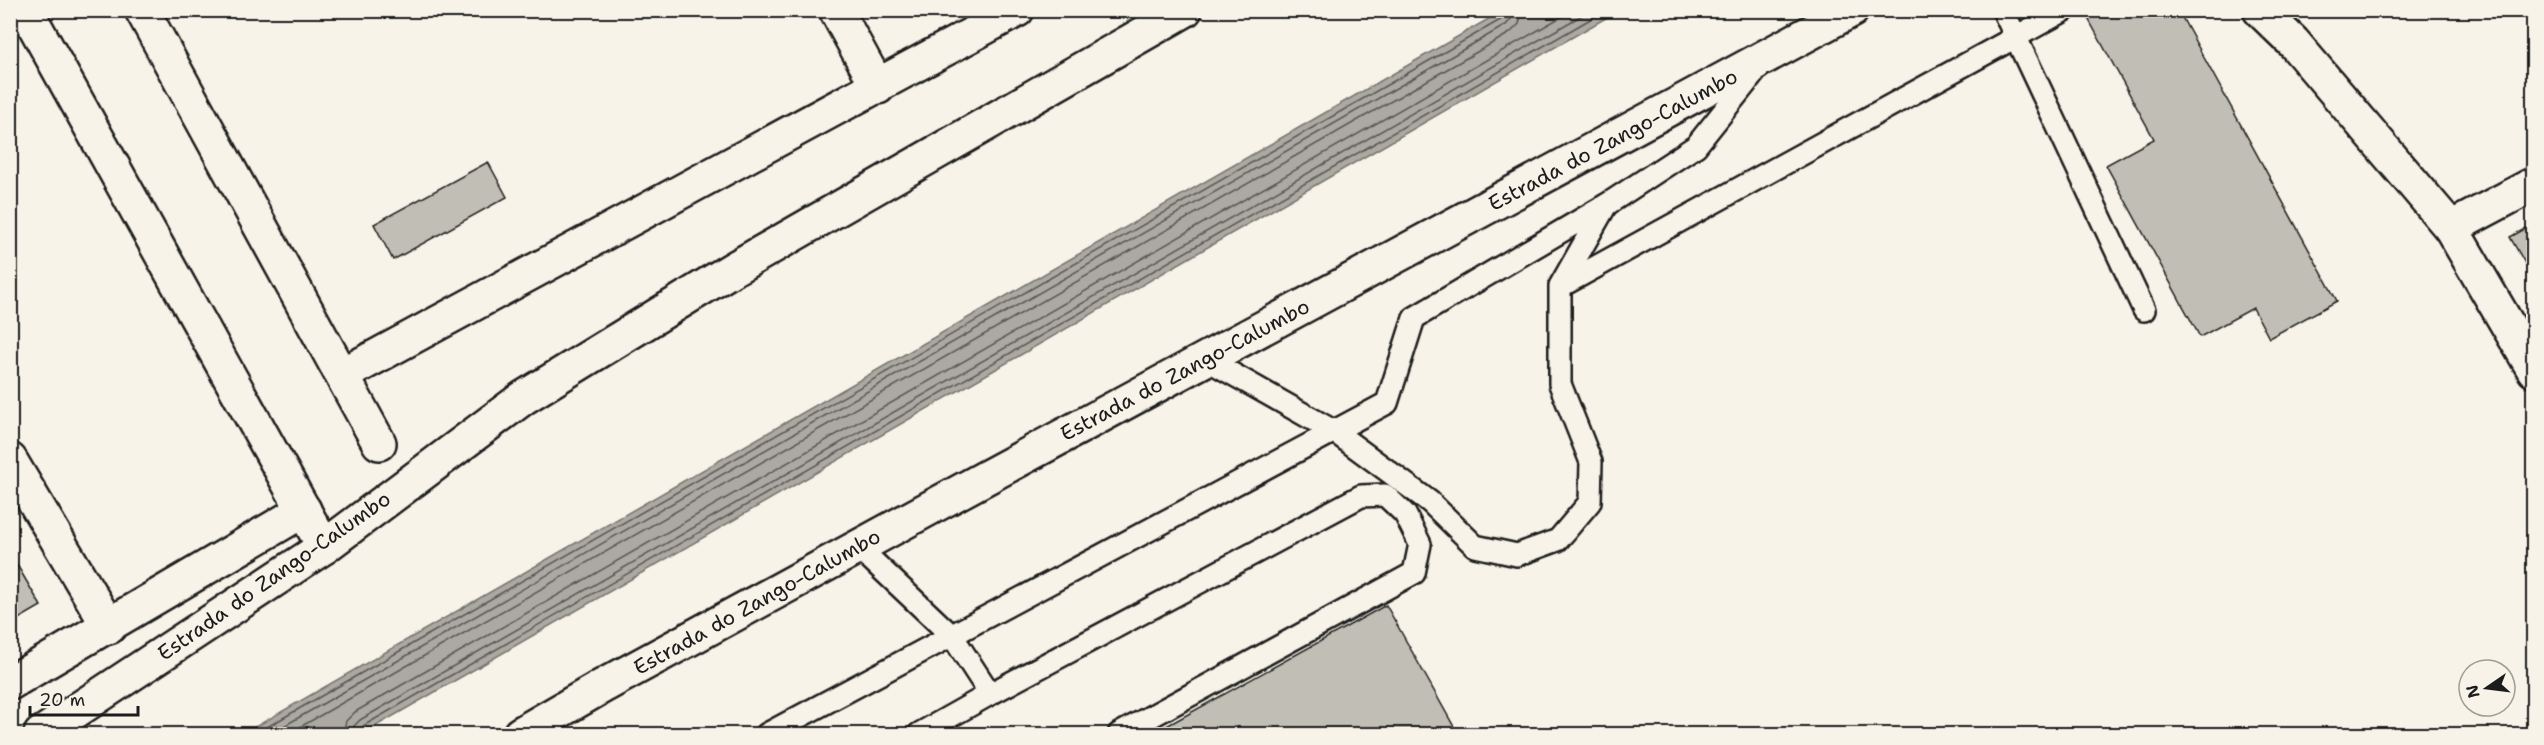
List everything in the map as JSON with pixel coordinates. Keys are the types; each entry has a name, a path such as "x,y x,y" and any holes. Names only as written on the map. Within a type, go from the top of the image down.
{"street":[{"path":"26,10 324,547"},
{"path":"142,10 379,443"},
{"path":"836,10 878,87"},
{"path":"342,375 1017,10"},
{"name":"Estrada do Zango-Calumbo","path":"41,735 324,547 533,392 743,263 1185,10"},
{"name":"Estrada do Zango-Calumbo","path":"520,735 601,687 858,547 1852,10"},
{"path":"2260,10 2293,42 2451,228 2534,370"},
{"path":"2451,228 2534,184"},
{"path":"10,460 109,627"},
{"path":"10,683 109,627 304,510"},
{"path":"566,735 567,720 601,687"}],"lane":[{"path":"2003,10 2144,310"},
{"path":"1560,286 2065,10"},
{"path":"767,735 1387,403 1414,318 1606,205 1696,146 1768,56"},
{"path":"1206,359 1335,432 1430,502 1475,546 1517,555 1558,540 1590,502 1591,462 1560,384 1560,286 1606,205"},
{"path":"919,735 990,694 1361,496 1385,495 1405,514 1420,544 1414,573 1119,735"},
{"path":"858,547 953,637 990,694"}],"water":[{"path":"1504,10 1618,11 362,734 243,734"}],"building":[{"path":"2178,10 2337,301 2269,338 2253,308 2200,337 2106,165 2154,139 2084,11"},
{"path":"488,162 507,197 393,260 374,224"},
{"path":"2534,224 2534,279 2510,237"},
{"path":"10,553 41,606 10,624"},
{"path":"1386,605 1458,734 1152,734"}]}
